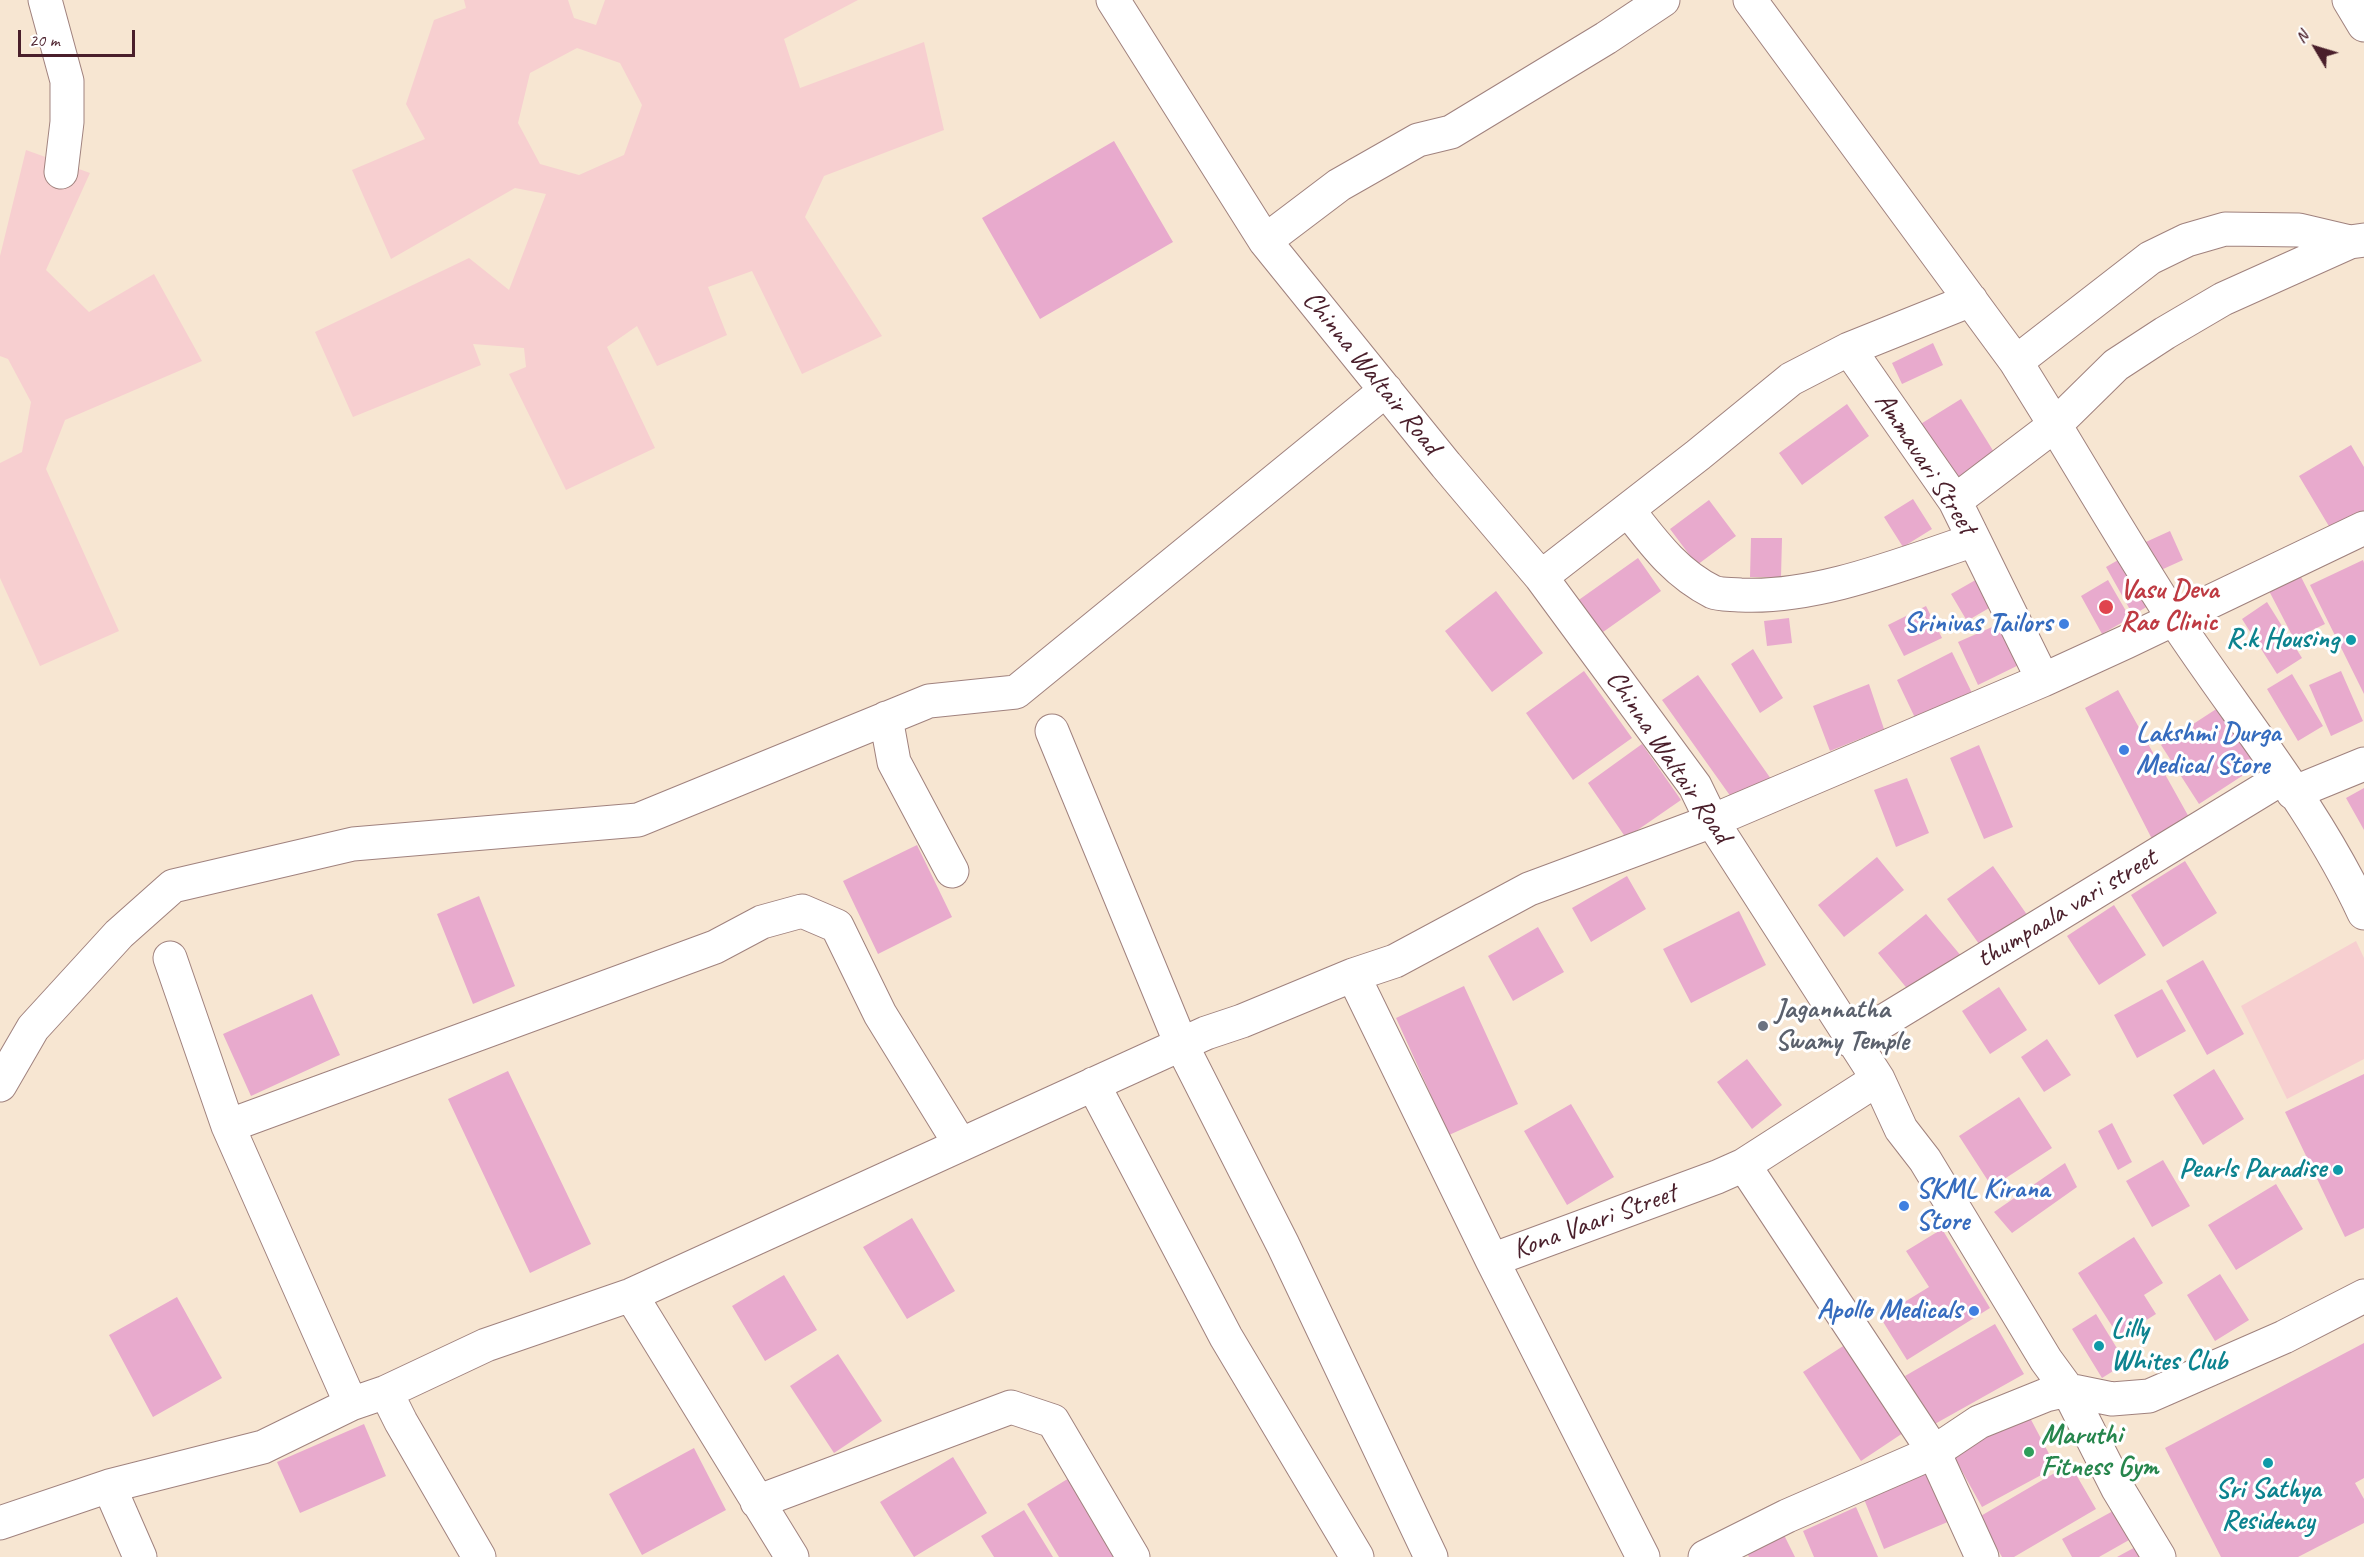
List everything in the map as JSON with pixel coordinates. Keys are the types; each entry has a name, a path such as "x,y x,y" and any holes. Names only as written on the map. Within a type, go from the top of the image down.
{"street":[{"path":"45,0 67,81 67,122 62,172"},
{"name":"Chinna Waltair Road","path":"1113,0 1265,241 1541,577 1695,786 1712,821 1797,951 1851,1041 1878,1079 1900,1129 1925,1160 2046,1360 2068,1390 2118,1489 2159,1557"},
{"path":"1265,241 1339,185 1418,140 1451,132 1606,38 1663,0"},
{"path":"1750,0 2016,362 2175,620 2288,785 2350,883 2364,913"},
{"path":"2349,0 2364,25"},
{"path":"2016,362 2150,258 2187,240 2225,229 2299,230 2357,241"},
{"path":"1955,501 2055,425 2116,365 2165,333 2223,299 2357,241"},
{"path":"1541,577 1791,379 1849,349 1971,300"},
{"name":"Ammavari Street","path":"1849,349 1955,501 2043,680"},
{"path":"0,1085 33,1028 119,934 173,886 353,844 638,820 929,701 1016,692 1386,390"},
{"path":"1628,510 1666,558 1679,570 1715,593 1758,596 1843,583 1974,540"},
{"path":"0,1523 109,1486 263,1447 351,1404 386,1392 486,1345 631,1295 1181,1044 1353,975 1395,961 1529,889 1712,821 2043,680 2175,620 2364,528"},
{"path":"886,718 894,762 952,871"},
{"path":"1052,731 1181,1044 1283,1245 1431,1557"},
{"name":"thumpaala vari street","path":"1851,1041 2288,785 2364,764"},
{"path":"228,1126 715,947 762,922 802,911 837,926 880,1014 960,1144"},
{"path":"170,958 228,1126 351,1404"},
{"name":"Kona Vaari Street","path":"1353,975 1492,1260 1744,1165 1878,1079"},
{"path":"1093,1084 1226,1337 1357,1557"},
{"path":"1744,1165 1934,1452 1982,1557"},
{"path":"1492,1260 1642,1557"},
{"path":"631,1295 792,1557"},
{"path":"1705,1557 1787,1516 1934,1452 1979,1422 2046,1395 2068,1390 2112,1400 2149,1396 2284,1337 2364,1296"},
{"path":"386,1392 479,1557"},
{"path":"757,1502 1011,1407 1053,1421 1133,1557"},
{"path":"109,1486 140,1557"}],"shaded area":[{"path":"464,0 568,0 574,18 596,25 605,0 858,0 784,39 800,88 924,42 944,130 824,176 805,217 882,336 802,374 752,271 708,287 727,335 657,366 637,326 607,347 655,448 566,490 509,374 526,367 524,348 473,344 481,365 353,417 315,332 469,258 509,290 546,194 515,188 391,259 352,170 425,139 406,104 434,20 466,8","holes":["577,48 620,63 642,105 624,155 579,175 540,164 518,123 530,73"]},
{"path":"26,150 90,173 46,270 89,312 154,274 202,361 65,420 46,469 119,631 40,666 0,578 0,463 22,452 31,402 8,359 0,356 0,256"},
{"path":"2356,941 2364,958 2364,1059 2287,1099 2241,1006"}],"building":[{"path":"1114,141 1173,242 1040,319 982,218"},
{"path":"1933,343 1943,365 1902,384 1892,363"},
{"path":"1961,399 1997,457 1955,483 1919,425"},
{"path":"1847,404 1869,436 1802,485 1779,453"},
{"path":"2351,445 2364,467 2364,515 2333,533 2299,476"},
{"path":"1913,499 1932,529 1903,547 1884,517"},
{"path":"1709,500 1736,536 1697,565 1670,529"},
{"path":"2170,531 2183,560 2150,575 2137,546"},
{"path":"1751,538 1782,538 1781,577 1750,577"},
{"path":"2132,552 2158,600 2133,615 2106,567"},
{"path":"1638,558 1661,591 1596,637 1573,604"},
{"name":"R.k Housing","path":"2363,560 2364,563 2364,694 2310,585"},
{"path":"2298,571 2325,624 2294,639 2267,587"},
{"path":"1986,574 2001,601 1967,621 1951,594"},
{"path":"2108,580 2130,618 2102,634 2081,596"},
{"path":"1496,591 1543,653 1492,692 1445,631"},
{"path":"2267,602 2302,658 2277,674 2242,619"},
{"path":"1926,606 1942,638 1904,656 1888,625"},
{"path":"1789,618 1792,643 1767,646 1764,621"},
{"path":"2008,620 2029,660 1978,685 1958,642"},
{"path":"1753,649 1783,698 1760,713 1731,664"},
{"path":"1952,652 1973,695 1917,722 1897,680"},
{"path":"1584,671 1632,738 1573,780 1526,713"},
{"path":"2341,671 2363,721 2331,736 2309,685"},
{"path":"2292,674 2323,726 2298,741 2267,689"},
{"path":"1698,675 1771,779 1736,804 1662,700"},
{"path":"1869,684 1884,729 1830,751 1813,706"},
{"path":"2118,690 2190,819 2152,839 2085,708"},
{"path":"2227,702 2265,761 2199,804 2161,745"},
{"path":"1642,744 1681,800 1626,838 1588,783"},
{"path":"1979,745 2013,827 1984,839 1950,758"},
{"path":"1907,778 1929,833 1896,847 1874,790"},
{"path":"2364,788 2364,830 2346,798"},
{"path":"917,845 952,917 878,954 843,881"},
{"path":"1877,857 1904,890 1844,937 1818,905"},
{"path":"2185,861 2217,913 2163,947 2131,895"},
{"path":"1993,866 2030,919 1984,951 1947,899"},
{"path":"1627,876 1646,909 1591,942 1572,908"},
{"path":"479,896 515,986 473,1004 437,914"},
{"path":"2114,905 2146,955 2099,985 2067,936"},
{"path":"1739,911 1766,965 1691,1003 1663,949"},
{"path":"1926,914 1962,957 1914,997 1878,953"},
{"path":"1538,927 1564,972 1513,1001 1488,956"},
{"path":"2203,960 2244,1034 2207,1055 2166,981"},
{"path":"1464,986 1518,1104 1449,1135 1396,1018"},
{"path":"1999,987 2027,1030 1990,1054 1962,1011"},
{"path":"2162,989 2186,1031 2137,1058 2114,1015"},
{"path":"312,994 340,1055 251,1096 223,1034"},
{"path":"2047,1039 2071,1075 2044,1092 2021,1057"},
{"path":"1747,1059 1782,1105 1752,1129 1717,1082"},
{"path":"2214,1069 2244,1119 2203,1145 2173,1095"},
{"path":"508,1071 591,1244 530,1273 448,1099"},
{"name":"Pearls Paradise","path":"2364,1074 2364,1228 2345,1237 2285,1112"},
{"path":"2019,1097 2052,1148 1992,1187 1959,1136"},
{"path":"1571,1104 1614,1177 1567,1205 1524,1131"},
{"path":"2112,1123 2132,1162 2118,1170 2098,1131"},
{"path":"2163,1160 2190,1206 2152,1227 2126,1181"},
{"path":"2065,1163 2077,1187 2012,1233 1994,1212"},
{"path":"2276,1184 2303,1229 2236,1270 2208,1225"},
{"path":"912,1218 955,1291 907,1319 863,1247"},
{"path":"1942,1229 1990,1308 1907,1360 1880,1317 1929,1287 1906,1251"},
{"path":"2134,1237 2163,1283 2144,1295 2156,1314 2119,1337 2078,1273"},
{"path":"2220,1274 2249,1320 2215,1341 2187,1295"},
{"path":"784,1275 817,1330 765,1361 732,1306"},
{"path":"177,1297 222,1378 153,1417 109,1335"},
{"name":"Lilly Whites Club","path":"2096,1314 2126,1363 2102,1378 2072,1329"},
{"path":"1995,1324 2024,1374 1933,1425 1905,1376"},
{"path":"1854,1339 1912,1427 1861,1461 1803,1372"},
{"name":"Sri Sathya Residency","path":"2364,1343 2364,1478 2355,1483 2364,1499 2364,1523 2298,1557 2221,1557 2165,1448"},
{"path":"838,1354 882,1421 834,1453 790,1386"},
{"path":"2028,1414 2056,1467 1982,1507 1953,1455"},
{"path":"364,1424 386,1476 300,1513 277,1462"},
{"path":"694,1448 726,1510 642,1555 609,1494"},
{"path":"953,1457 987,1513 914,1557 880,1502"},
{"path":"2070,1464 2096,1509 2014,1557 2002,1557 1979,1517"},
{"path":"1928,1467 1950,1521 1884,1549 1862,1494"},
{"path":"1074,1475 1116,1557 1059,1557 1027,1504"},
{"path":"1856,1507 1878,1557 1814,1557 1803,1531"},
{"path":"1024,1510 1053,1557 994,1557 981,1536"},
{"path":"2113,1511 2129,1540 2099,1557 2072,1557 2062,1539"},
{"path":"1783,1533 1795,1557 1749,1557 1746,1551"},
{"path":"2141,1544 2148,1557 2117,1557"}],"place":[{"name":"Vasu Deva Rao Clinic","path":"2106,607"},
{"name":"Srinivas Tailors","path":"2064,624"},
{"name":"R.k Housing","path":"2351,640"},
{"name":"Lakshmi Durga Medical Store","path":"2124,750"},
{"name":"Jagannatha Swamy Temple","path":"1763,1026"},
{"name":"Pearls Paradise","path":"2338,1170"},
{"name":"SKML Kirana Store","path":"1904,1206"},
{"name":"Apollo Medicals","path":"1974,1311"},
{"name":"Lilly Whites Club","path":"2099,1346"},
{"name":"Maruthi Fitness Gym","path":"2029,1452"},
{"name":"Sri Sathya Residency","path":"2268,1463"}]}
